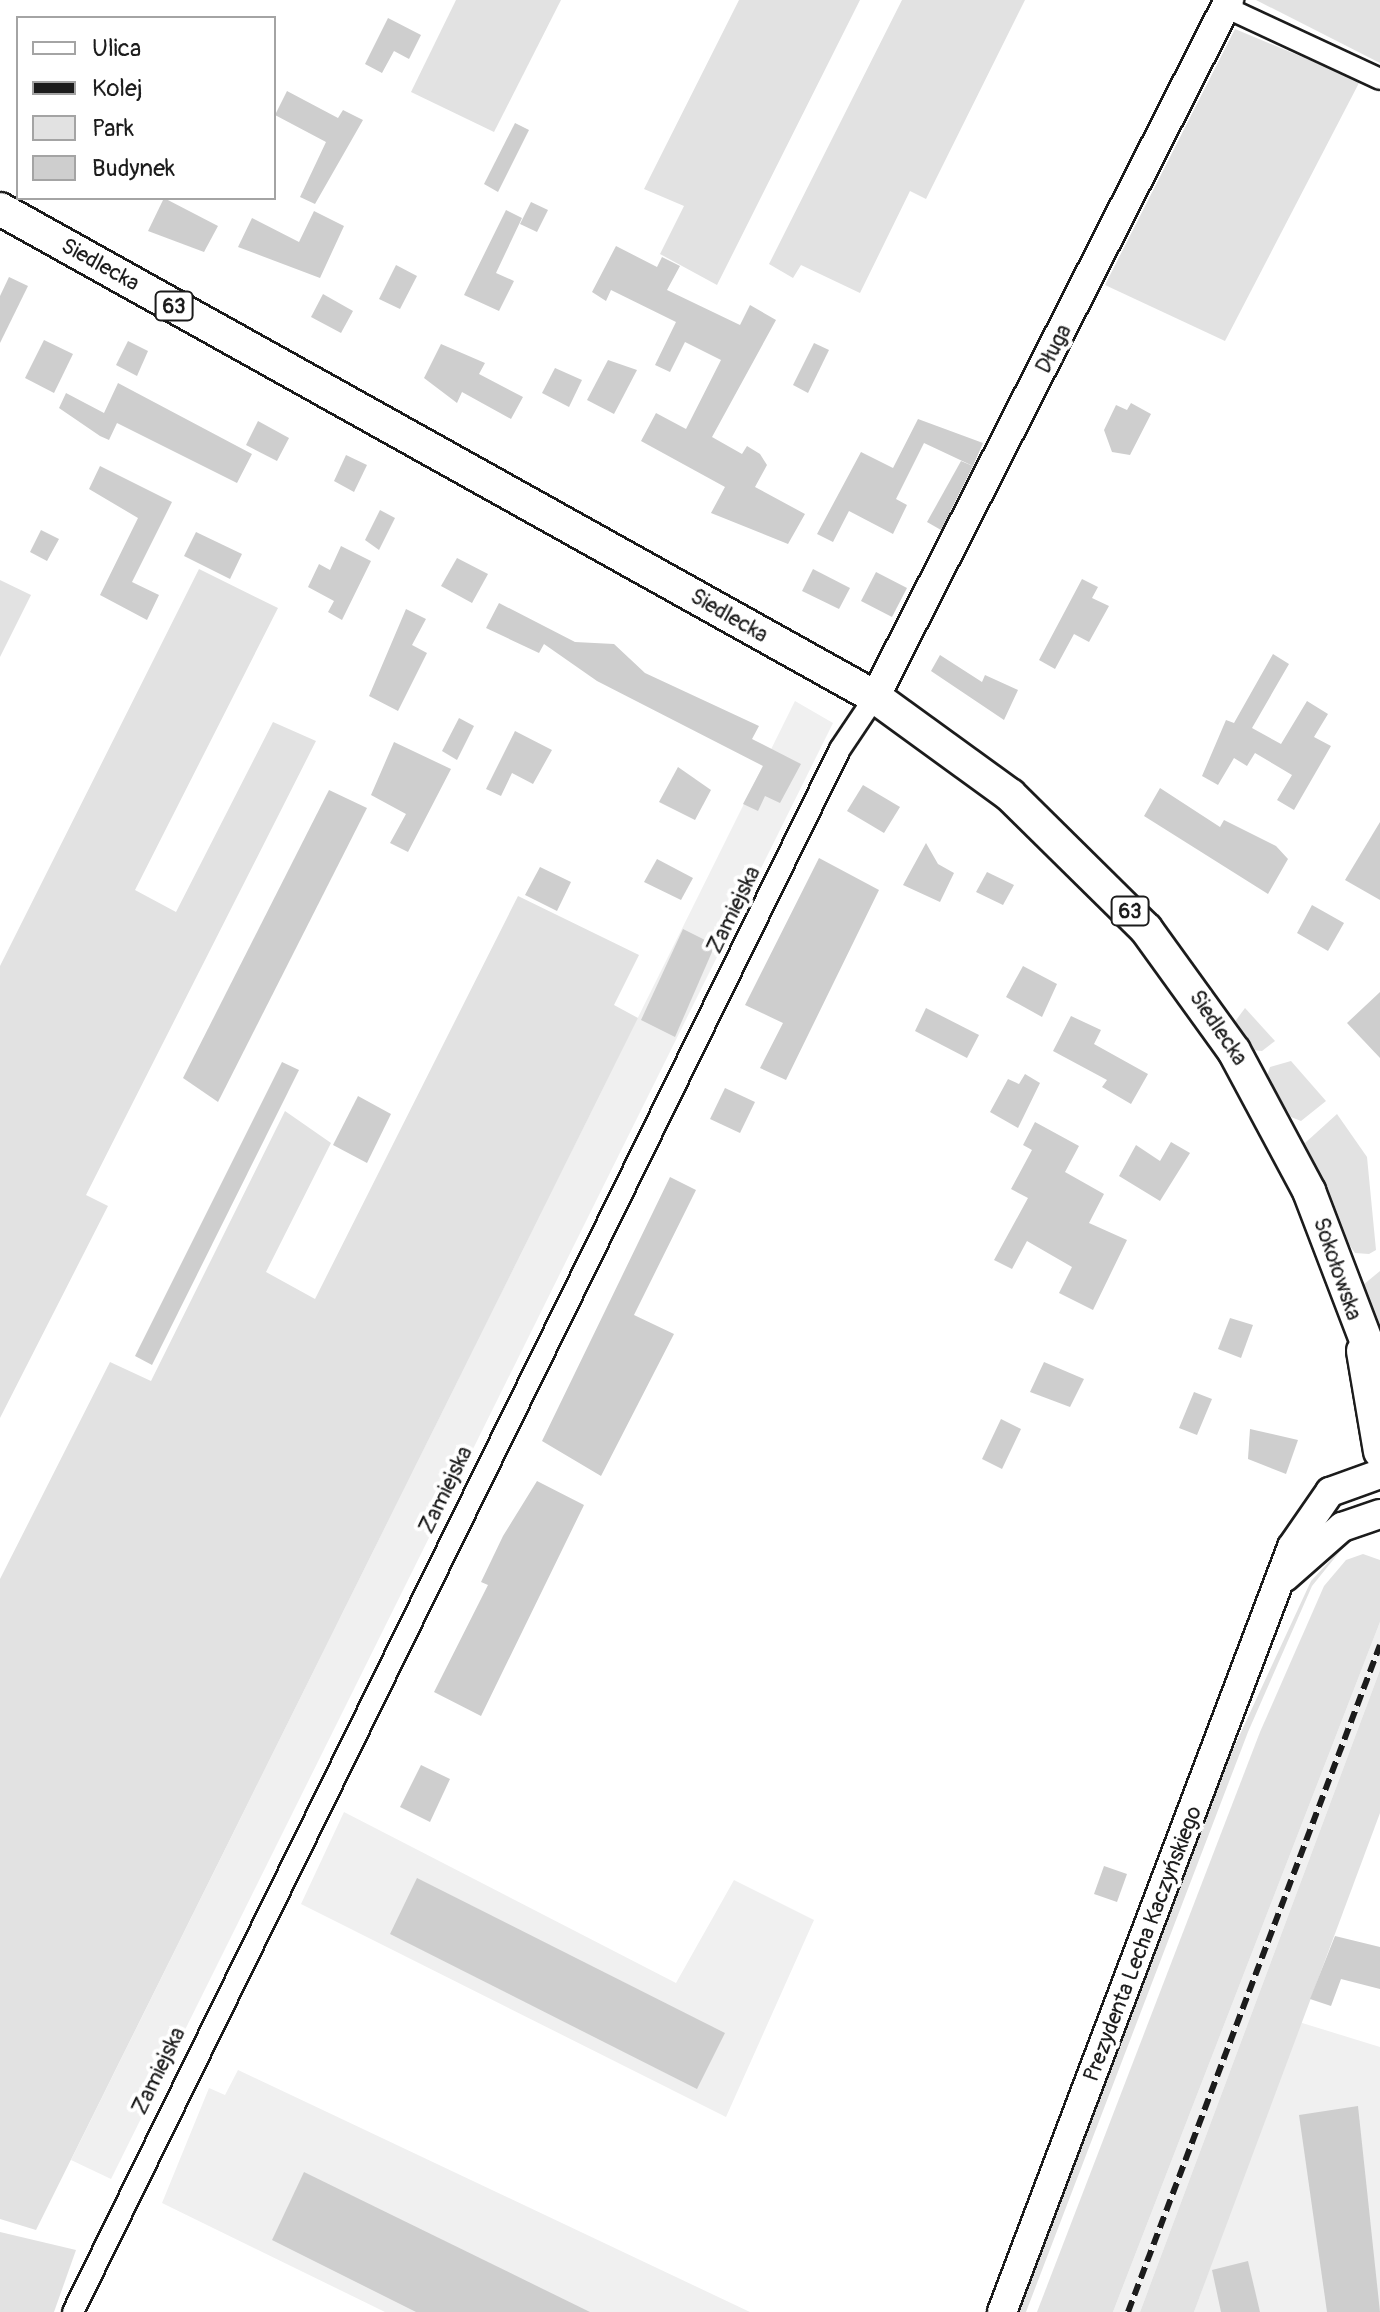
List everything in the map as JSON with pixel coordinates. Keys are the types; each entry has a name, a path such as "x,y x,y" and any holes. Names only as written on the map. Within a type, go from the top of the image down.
{"main road":[{"name":"Długa","path":"875,697 1227,4"},
{"name":"Siedlecka","path":"0,209 875,697 1010,795 1146,929 1234,1051 1309,1191"},
{"name":"Sokołowska","path":"1309,1191 1363,1347 1380,1452"},
{"name":"Sokołowska","path":"1363,1347 1380,1377"},
{"name":"Prezydenta Lecha Kaczyńskiego","path":"1002,2312 1285,1577 1298,1534 1322,1501 1339,1486 1380,1474"},
{"name":"Prezydenta Lecha Kaczyńskiego","path":"1285,1577 1342,1527 1380,1514"}],"street":[{"path":"1227,4 1380,79"},
{"name":"Zamiejska","path":"73,2312 812,806 875,697"}],"shaded area":[{"path":"795,701 833,723 111,2179 71,2160"},
{"path":"1380,1622 1380,1670 1140,2312 1113,2312"},
{"path":"344,1812 676,1983 734,1880 814,1920 726,2117 301,1904"},
{"path":"1299,2022 1380,2047 1380,2312 1194,2312"},
{"path":"238,2070 750,2312 385,2312 162,2203 209,2088 225,2095"}],"green space":[{"path":"456,0 561,0 494,132 411,92"},
{"path":"739,0 860,0 717,285 660,254 684,206 644,189"},
{"path":"902,0 1025,0 926,199 910,191 860,293 801,265 793,278 769,264"},
{"path":"1256,0 1380,0 1380,63"},
{"path":"1235,29 1360,81 1225,341 1105,285"},
{"path":"199,569 278,608 135,890 176,912 273,722 316,741 86,1195 108,1206 0,1418 0,966"},
{"path":"0,580 31,595 0,657"},
{"path":"518,896 639,955 614,1005 638,1018 36,2230 0,2219 0,1579 110,1362 151,1381 285,1111 331,1143 266,1272 315,1299"},
{"path":"1245,1008 1275,1041 1262,1051 1252,1050 1234,1023"},
{"path":"1291,1061 1326,1101 1301,1121 1291,1117 1267,1076 1270,1067"},
{"path":"1337,1114 1367,1157 1376,1250 1369,1254 1355,1253 1348,1243 1305,1143"},
{"path":"1380,1271 1380,1344 1363,1285"},
{"path":"1350,1539 1312,1586 1248,1732 1026,2312 1015,2312 1223,1771 1311,1581"},
{"path":"1363,1554 1380,1560 1380,1622 1113,2312 1037,2312 1260,1732 1324,1586 1346,1560"},
{"path":"1380,1670 1380,1813 1194,2312 1140,2312"},
{"path":"0,2232 76,2250 54,2312 0,2312"}],"building":[{"path":"388,18 421,35 409,59 394,51 382,73 365,64"},
{"path":"287,91 338,118 343,110 363,120 315,204 300,197 326,142 276,113"},
{"path":"515,123 529,130 498,192 484,184"},
{"path":"163,200 218,226 204,252 148,231"},
{"path":"531,202 548,210 537,232 520,224"},
{"path":"506,210 522,218 496,273 514,281 499,311 464,295"},
{"path":"314,211 344,226 320,278 238,247 252,218 299,242"},
{"path":"616,246 657,267 662,257 680,266 667,290 740,325 750,305 776,320 712,437 742,454 747,446 760,454 767,465 755,487 805,514 788,544 711,513 725,487 641,441 656,413 686,429 721,360 685,342 670,372 655,365 676,322 611,290 606,301 592,292"},
{"path":"396,265 417,276 400,309 379,299"},
{"path":"9,277 28,286 0,343 0,296"},
{"path":"323,294 353,311 341,333 311,317"},
{"path":"44,340 73,354 54,393 25,378"},
{"path":"128,341 148,351 137,376 116,365"},
{"path":"814,343 829,350 808,393 793,385"},
{"path":"441,344 485,363 479,374 523,397 511,419 462,392 457,403 424,378"},
{"path":"608,360 637,370 614,414 587,400"},
{"path":"555,368 582,380 569,407 542,393"},
{"path":"118,383 252,454 237,483 117,423 109,440 59,408 66,393 104,413"},
{"path":"1131,403 1151,414 1130,455 1112,452 1104,430 1116,405 1127,410"},
{"path":"918,419 983,443 973,466 924,443 896,499 907,505 893,534 849,511 833,542 817,534 861,452 893,468"},
{"path":"258,421 289,438 277,461 246,445"},
{"path":"346,455 367,465 354,492 334,481"},
{"path":"961,461 973,466 941,530 927,522"},
{"path":"100,466 172,502 132,582 159,595 147,620 100,595 138,518 89,489"},
{"path":"380,510 395,518 379,550 365,540"},
{"path":"41,530 59,539 47,561 30,552"},
{"path":"196,532 242,554 230,579 184,556"},
{"path":"341,546 371,561 342,620 328,612 334,601 308,587 319,564 330,570"},
{"path":"457,558 488,574 472,603 441,586"},
{"path":"813,569 850,588 839,609 802,591"},
{"path":"876,572 907,588 892,617 861,601"},
{"path":"1082,579 1098,587 1092,598 1109,606 1089,642 1074,634 1055,669 1039,660"},
{"path":"499,603 575,642 614,644 645,673 759,726 752,739 801,764 780,803 765,796 758,811 743,804 763,766 597,681 544,644 539,653 486,628"},
{"path":"406,609 426,619 412,645 427,653 398,711 369,696"},
{"path":"1273,654 1289,664 1252,728 1281,744 1307,701 1328,714 1314,737 1331,746 1294,810 1277,800 1292,775 1255,753 1247,766 1234,758 1218,785 1202,776 1226,720 1234,723"},
{"path":"940,655 982,682 985,675 1018,690 1004,720 931,671"},
{"path":"459,718 474,726 457,760 442,751"},
{"path":"515,731 552,750 533,784 512,773 501,796 486,789"},
{"path":"394,742 451,769 408,852 390,843 406,814 371,795"},
{"path":"678,767 711,790 695,820 659,802"},
{"path":"863,785 900,807 884,833 847,811"},
{"path":"1160,788 1220,827 1224,820 1276,846 1288,859 1268,894 1144,816"},
{"path":"329,790 367,808 218,1102 183,1078"},
{"path":"1380,822 1380,900 1345,880"},
{"path":"926,843 938,864 954,873 940,902 903,885"},
{"path":"819,858 879,890 786,1080 760,1068 783,1023 745,1005"},
{"path":"657,859 693,878 681,900 644,882"},
{"path":"540,867 571,882 557,911 525,895"},
{"path":"987,872 1014,885 1003,905 976,892"},
{"path":"1312,905 1344,923 1328,951 1297,933"},
{"path":"683,929 715,945 675,1037 641,1020"},
{"path":"1023,966 1057,984 1042,1017 1006,997"},
{"path":"1380,992 1380,1058 1347,1023"},
{"path":"926,1008 979,1035 967,1058 915,1031"},
{"path":"1071,1016 1101,1030 1094,1044 1148,1074 1131,1104 1102,1087 1107,1080 1053,1051"},
{"path":"282,1062 299,1070 152,1365 135,1356"},
{"path":"1025,1074 1040,1083 1018,1128 990,1112 1008,1079 1019,1084"},
{"path":"725,1088 755,1102 740,1133 710,1119"},
{"path":"358,1096 391,1114 367,1163 333,1145"},
{"path":"1035,1122 1079,1146 1065,1172 1104,1194 1089,1223 1127,1240 1093,1310 1059,1293 1072,1267 1027,1241 1012,1269 994,1260 1028,1198 1011,1189 1032,1150 1023,1145"},
{"path":"1171,1142 1190,1153 1160,1201 1119,1176 1136,1145 1160,1161"},
{"path":"670,1177 696,1190 634,1315 674,1334 601,1476 542,1441"},
{"path":"1230,1318 1253,1325 1241,1358 1218,1349"},
{"path":"1044,1362 1084,1379 1070,1407 1030,1392"},
{"path":"1194,1392 1212,1399 1197,1435 1179,1428"},
{"path":"1001,1419 1021,1429 1002,1469 982,1459"},
{"path":"1250,1429 1298,1440 1286,1474 1248,1459"},
{"path":"537,1481 584,1505 481,1716 434,1692 488,1585 481,1582 503,1536"},
{"path":"421,1765 450,1779 430,1822 400,1807"},
{"path":"1104,1866 1127,1874 1117,1902 1094,1894"},
{"path":"417,1878 725,2033 697,2089 390,1934"},
{"path":"1335,1936 1380,1947 1380,1989 1341,1979 1331,2006 1310,1999"},
{"path":"1358,2106 1380,2312 1327,2312 1299,2115"},
{"path":"304,2172 590,2312 416,2312 272,2240"},
{"path":"1248,2261 1260,2312 1221,2312 1212,2270"}],"railway":[{"path":"1128,2312 1380,1645"}]}
